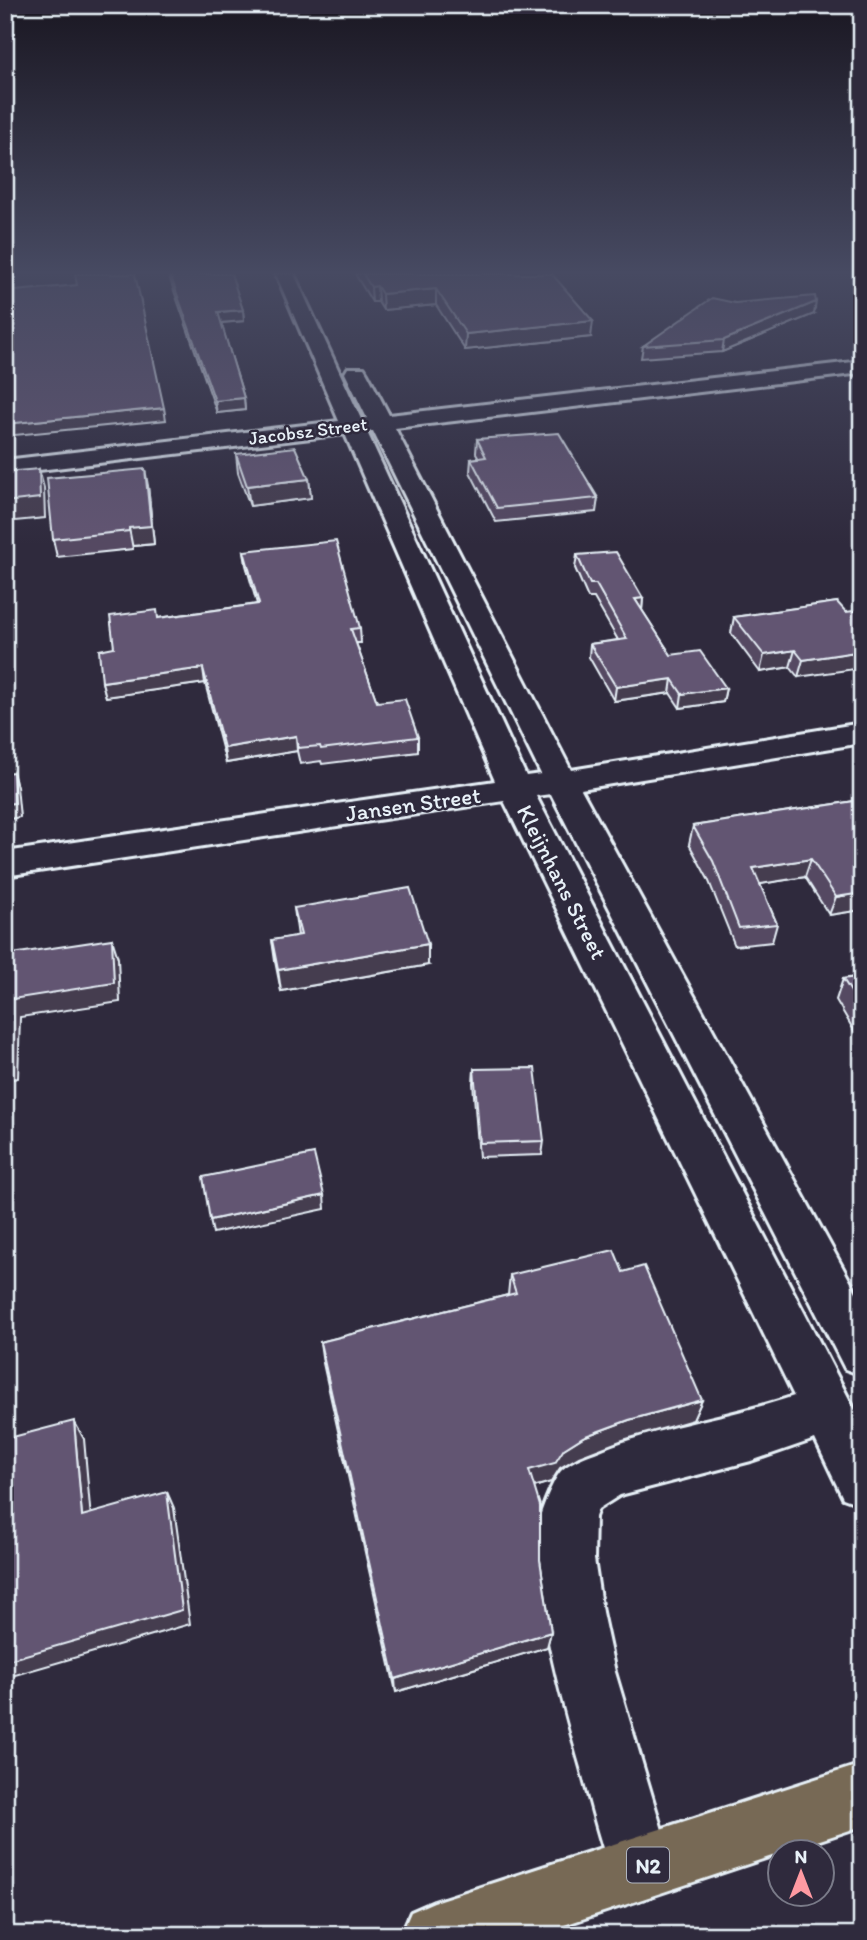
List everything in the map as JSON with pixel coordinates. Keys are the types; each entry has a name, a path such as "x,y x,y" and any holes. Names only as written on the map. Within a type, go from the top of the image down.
{"highway":[{"name":"N2","path":"434,1935 862,1795"}],"street":[{"name":"Kleijnhans Street","path":"334,365 561,782 862,1352"},
{"name":"Kleijnhans Street","path":"343,365 515,789 862,1479"},
{"name":"Jacobsz Street","path":"5,467 862,367"},
{"name":"Jansen Street","path":"5,864 561,782 862,733"},
{"path":"641,1867 580,1651 569,1580 566,1530 569,1511 578,1491 606,1475 668,1455 751,1436 827,1409"}],"building":[{"path":"5,365 155,365 164,408 5,424"},
{"path":"202,365 234,365 244,398 215,401"},
{"path":"559,433 598,498 497,508 471,459 486,457 477,439"},
{"path":"295,447 309,479 247,486 236,454"},
{"path":"39,469 40,498 5,502 5,472"},
{"path":"145,469 151,526 53,539 47,478"},
{"path":"336,541 360,628 351,629 377,702 405,699 418,737 321,749 320,746 298,748 296,736 224,748 203,668 102,682 99,650 114,647 110,616 157,610 158,618 259,604 244,551"},
{"path":"616,552 643,598 635,599 671,655 700,651 726,688 682,694 672,679 616,687 590,644 627,639 596,584 590,584 577,555"},
{"path":"837,602 846,612 862,610 862,651 803,660 795,650 764,655 734,617"},
{"path":"13,772 15,803 5,804 5,773"},
{"path":"861,800 862,893 836,897 811,859 753,868 777,924 739,928 713,861 693,826"},
{"path":"410,888 428,944 278,970 272,940 301,935 294,908"},
{"path":"112,939 114,983 12,999 11,1060 5,1061 5,955"},
{"path":"862,976 862,1009 843,979"},
{"path":"535,1068 544,1141 480,1143 474,1069"},
{"path":"314,1154 324,1195 210,1220 203,1177"},
{"path":"614,1250 623,1272 644,1266 702,1400 629,1420 583,1437 564,1449 555,1463 529,1470 540,1506 540,1560 551,1632 395,1679 320,1342 516,1293 510,1275"},
{"path":"74,1421 82,1516 167,1492 182,1610 5,1661 5,1439"}]}
